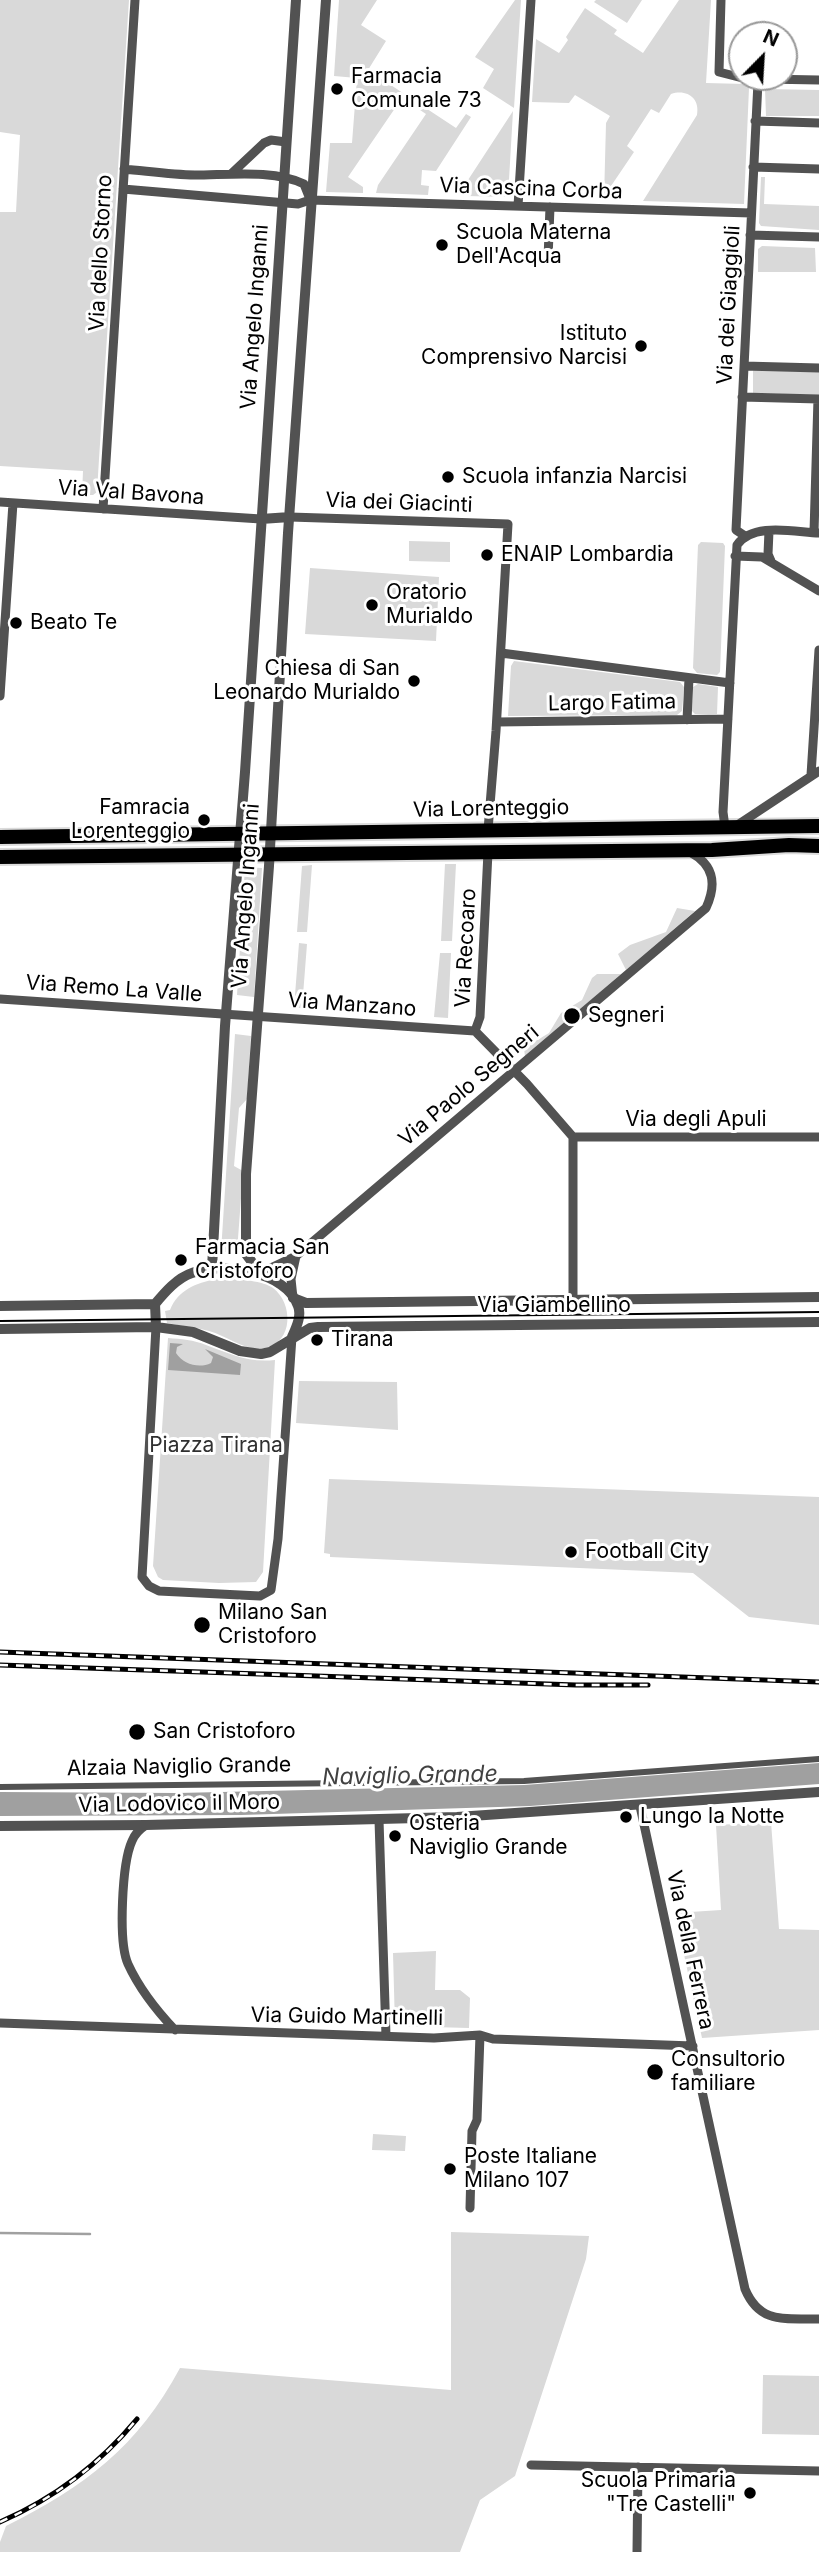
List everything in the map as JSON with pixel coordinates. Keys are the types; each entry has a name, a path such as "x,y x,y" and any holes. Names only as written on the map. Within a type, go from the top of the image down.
{"main road":[{"name":"Via Lorenteggio","path":"0,837 819,826"},
{"path":"725,849 730,827"},
{"path":"590,829 594,840 591,850"},
{"path":"387,831 388,853"},
{"name":"Via Lorenteggio","path":"0,857 819,846"}],"street":[{"name":"Via dello Storno","path":"103,509 135,0"},
{"name":"Via Angelo Inganni","path":"212,1268 226,1014 296,0"},
{"name":"Via Angelo Inganni","path":"260,1273 246,1254 244,1214 270,855 310,200 326,0"},
{"path":"518,206 531,0"},
{"path":"721,0 719,72 728,74"},
{"path":"798,80 819,80"},
{"name":"Via dei Giaggioli","path":"745,536 736,530 757,91"},
{"path":"755,121 819,123"},
{"path":"231,174 264,143 271,140 286,142"},
{"path":"753,167 819,169"},
{"path":"124,169 193,175 284,177 304,184 310,200"},
{"path":"122,189 283,201"},
{"name":"Via Angelo Inganni","path":"283,201 304,204 310,200"},
{"name":"Via Cascina Corba","path":"310,200 751,213"},
{"path":"548,259 551,207"},
{"path":"750,235 819,237"},
{"path":"744,366 819,368 819,360"},
{"path":"742,397 818,399 816,533 754,532 745,536 737,545 723,811 730,827 815,773 819,650"},
{"name":"Via Val Bavona","path":"0,502 261,519"},
{"path":"0,696 13,503"},
{"path":"261,519 290,517"},
{"name":"Via dei Giacinti","path":"290,517 508,524 501,653"},
{"path":"769,531 768,554 771,561"},
{"path":"735,556 762,557 819,591"},
{"path":"488,830 501,653"},
{"name":"Largo Fatima","path":"501,653 730,683"},
{"path":"687,720 689,678"},
{"name":"Largo Fatima","path":"497,722 728,719"},
{"path":"163,836 163,856"},
{"name":"Via Paolo Segneri","path":"260,1273 296,1256 706,908 713,886 710,870 702,859 686,849"},
{"name":"Via Recoaro","path":"488,852 480,1017 475,1031 573,1137"},
{"name":"Via Remo La Valle","path":"0,999 226,1014"},
{"name":"Via Manzano","path":"226,1014 475,1031"},
{"path":"572,1300 573,1137"},
{"name":"Via degli Apuli","path":"573,1137 819,1137"},
{"path":"293,1298 290,1279 296,1256"},
{"path":"0,1306 155,1304 180,1279 212,1268 260,1273 277,1283 293,1298 298,1305 299,1314 292,1337 278,1539 271,1590 260,1596 159,1591 149,1587 142,1577 155,1304"},
{"name":"Via Giambellino","path":"293,1298 306,1303 819,1297"},
{"name":"Via Giambellino","path":"292,1337 318,1327 819,1322"},
{"path":"0,1329 156,1327 203,1335 250,1354 270,1352 292,1337"},
{"name":"Alzaia Naviglio Grande","path":"0,1787 524,1781 819,1759"},
{"name":"Via Lodovico il Moro","path":"0,1826 379,1820 819,1793"},
{"name":"Via della Ferrera","path":"640,1806 745,2289 754,2305 774,2318 819,2319"},
{"path":"379,1820 386,2036"},
{"path":"125,1825 134,1830 135,1835"},
{"path":"146,1825 135,1835 126,1862 123,1945 134,1976 159,2013 175,2030"},
{"name":"Via Guido Martinelli","path":"0,2023 434,2038 480,2035 493,2039 693,2046"},
{"path":"470,2208 472,2131 477,2120 480,2035"},
{"path":"531,2465 819,2471"},
{"path":"637,2552 638,2467"}],"green space":[{"path":"0,0 129,0 97,492 93,495 82,495 83,471 0,466 0,212 16,212 20,135 0,132"},
{"path":"339,0 377,0 361,25 386,41 368,70 456,128 466,114 471,117 436,171 422,170 421,185 429,186 428,195 376,193 378,185 426,114 402,98 348,177 363,187 363,193 326,192 330,143 352,143 357,78 334,76"},
{"path":"515,0 521,0 514,108 483,88 494,69 475,57"},
{"path":"642,0 627,23 594,2"},
{"path":"679,0 711,0 706,83 728,84 728,91 749,91 744,204 643,201 697,115 696,104 687,94 671,94 659,113 651,109 627,146 634,152 609,189 609,199 604,199 606,123 610,116 575,95 569,103 532,102 536,39 559,53 585,8 617,30 614,34 643,53"},
{"path":"819,90 819,116 766,116 765,91"},
{"path":"513,111 508,197 467,196 468,180"},
{"path":"761,177 765,177 764,204 819,206 819,230 761,226"},
{"path":"762,246 815,248 816,272 758,272 758,249"},
{"path":"753,370 819,372 819,395 753,393"},
{"path":"409,541 450,542 450,562 409,561"},
{"path":"701,542 723,543 725,546 720,672 717,675 697,673 693,668 698,545"},
{"name":"Oratorio Murialdo","path":"310,568 439,577 436,641 305,634"},
{"path":"514,661 680,682 684,687 682,711 677,715 508,716 511,666"},
{"path":"698,684 718,687 717,714 695,714 692,711 693,687"},
{"path":"445,864 456,864 452,941 441,941"},
{"path":"312,865 307,932 297,932 302,866"},
{"path":"245,867 262,868 254,997 237,995"},
{"path":"677,908 695,911 626,970 618,954 630,945 666,932"},
{"path":"299,943 307,944 302,1008 294,1008"},
{"path":"440,953 451,953 448,1018 434,1017"},
{"path":"597,974 621,974 525,1057 524,1048 549,1033 561,1013 582,1000 592,978"},
{"path":"235,1034 251,1036 247,1099 239,1108 234,1166 243,1171 237,1252 221,1252"},
{"path":"216,1279 254,1281 273,1288 280,1295 287,1312 286,1330 281,1338 265,1348 250,1348 216,1333 167,1323 165,1311 170,1310 183,1292 195,1285"},
{"name":"Piazza Tirana","path":"168,1338 197,1342 248,1359 275,1360 263,1572 256,1582 163,1580 158,1577 153,1566"},
{"path":"299,1381 397,1382 398,1430 296,1423"},
{"name":"Football City","path":"329,1479 819,1497 819,1625 749,1617 693,1573 330,1557 330,1554 324,1553"},
{"path":"771,1822 779,1929 819,1930 819,2030 702,2038 675,1913 721,1910 716,1825"},
{"path":"436,1951 435,1990 460,1990 470,1998 469,2028 395,2026 393,1953"},
{"path":"373,2134 406,2136 405,2151 372,2150"},
{"path":"451,2232 589,2236 586,2259 515,2476 480,2500 460,2552 0,2552 0,2542 6,2526 60,2496 106,2462 146,2421 180,2368 451,2390"},
{"path":"763,2375 819,2376 819,2435 762,2434"}],"shaded area":[{"path":"170,1343 183,1344 177,1347 176,1353 187,1363 201,1366 211,1363 213,1357 205,1349 241,1364 240,1375 168,1370"},
{"path":"819,1763 819,1784 530,1806 241,1815 0,1816 0,1792 178,1793 524,1785"}],"waterway":[{"path":"0,2233 90,2234"}],"tram line":[{"path":"0,1321 819,1312"}],"railway":[{"path":"0,1652 819,1682"},
{"path":"0,1665 576,1685 648,1685"},
{"path":"0,2522 20,2513 75,2479 107,2451 137,2419"}],"place":[{"name":"Farmacia Comunale 73","path":"337,89"},
{"name":"Scuola Materna Dell'Acqua","path":"442,245"},
{"name":"Istituto Comprensivo Narcisi","path":"641,346"},
{"name":"Scuola infanzia Narcisi","path":"448,477"},
{"name":"ENAIP Lombardia","path":"487,555"},
{"name":"Oratorio Murialdo","path":"372,605"},
{"name":"Beato Te","path":"16,623"},
{"name":"Chiesa di San Leonardo Murialdo","path":"414,681"},
{"name":"Famracia Lorenteggio","path":"204,820"},
{"name":"Segneri","path":"572,1016"},
{"name":"Farmacia San Cristoforo","path":"181,1260"},
{"name":"Tirana","path":"317,1340"},
{"name":"Football City","path":"571,1552"},
{"name":"Milano San Cristoforo","path":"202,1625"},
{"name":"San Cristoforo","path":"137,1732"},
{"name":"Lungo la Notte","path":"626,1817"},
{"name":"Osteria Naviglio Grande","path":"395,1836"},
{"name":"Consultorio familiare","path":"655,2072"},
{"name":"Poste Italiane Milano 107","path":"450,2169"},
{"name":"Scuola Primaria \"Tre Castelli\"","path":"750,2493"}],"water label":[{"name":"Naviglio Grande","path":"410,1776"}]}
